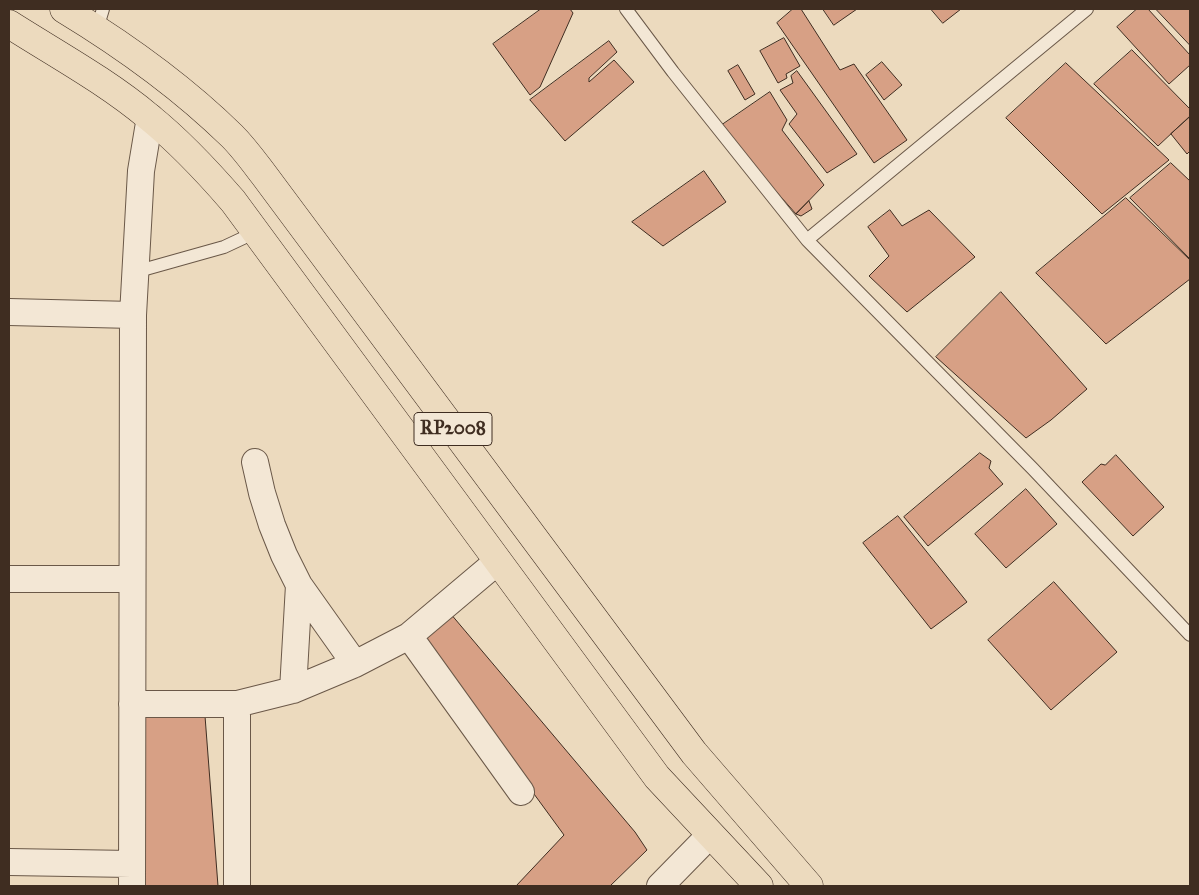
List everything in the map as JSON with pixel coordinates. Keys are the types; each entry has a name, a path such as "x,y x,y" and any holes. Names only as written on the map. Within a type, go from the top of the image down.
{"highway":[{"name":"RP2008","path":"64,9 100,19 127,49 177,86 240,145 694,753 809,886"},
{"name":"RP2008","path":"9,24 101,82 150,117 202,166 233,201 657,777 759,886"}],"street":[{"path":"9,862 132,875 132,315 141,171 150,117"},
{"path":"9,312 132,315"},
{"path":"255,462 262,493 284,555 299,585 355,664"},
{"path":"132,704 237,704 293,690 355,664 409,636 498,561"},
{"path":"9,579 132,579"},
{"path":"293,690 299,585"},
{"path":"409,636 521,792"},
{"path":"236,886 237,704"},
{"path":"660,886 710,835"}],"lane":[{"path":"626,9 673,72 807,240 1033,469 1190,635"},
{"path":"807,240 1087,9"},
{"path":"135,272 224,247 256,232"}],"building":[{"path":"541,9 570,9 573,13 540,87 530,95 493,44"},
{"path":"793,9 801,9 840,70 854,64 907,140 874,163 777,23"},
{"path":"823,9 857,9 834,25"},
{"path":"931,9 961,9 943,23"},
{"path":"1137,9 1148,9 1190,55 1190,65 1169,84 1117,27"},
{"path":"1156,9 1190,9 1190,45"},
{"path":"784,38 800,66 786,74 787,78 778,83 760,51"},
{"path":"609,41 617,52 589,78 589,82 614,60 634,82 565,141 530,100"},
{"path":"1132,50 1190,109 1190,116 1158,146 1094,84"},
{"path":"882,62 902,85 884,100 866,75"},
{"path":"1066,63 1169,160 1102,214 1006,118"},
{"path":"738,65 755,94 745,100 728,71"},
{"path":"797,71 857,154 827,173 789,124 797,114 780,90 793,83 791,76"},
{"path":"770,92 787,120 782,130 824,185 796,214 719,127"},
{"path":"1190,117 1190,151 1187,154 1171,134"},
{"path":"1171,163 1190,181 1190,259 1130,198"},
{"path":"704,171 726,202 663,246 632,222"},
{"path":"1126,198 1190,260 1190,279 1106,344 1036,273"},
{"path":"809,201 812,209 801,216 796,214"},
{"path":"890,210 902,226 929,210 975,257 907,312 869,276 889,256 868,227"},
{"path":"1001,292 1087,389 1051,420 1026,438 936,357"},
{"path":"980,453 991,461 989,468 1003,484 928,546 904,517"},
{"path":"1116,455 1164,507 1133,536 1082,482 1101,464 1105,465"},
{"path":"1026,489 1057,524 1006,568 975,534"},
{"path":"898,516 967,602 931,629 863,543"},
{"path":"1054,582 1117,652 1051,710 988,640"},
{"path":"450,613 635,832 647,850 610,886 516,886 564,835 420,638"},
{"path":"145,714 205,716 218,886 142,886"}]}
